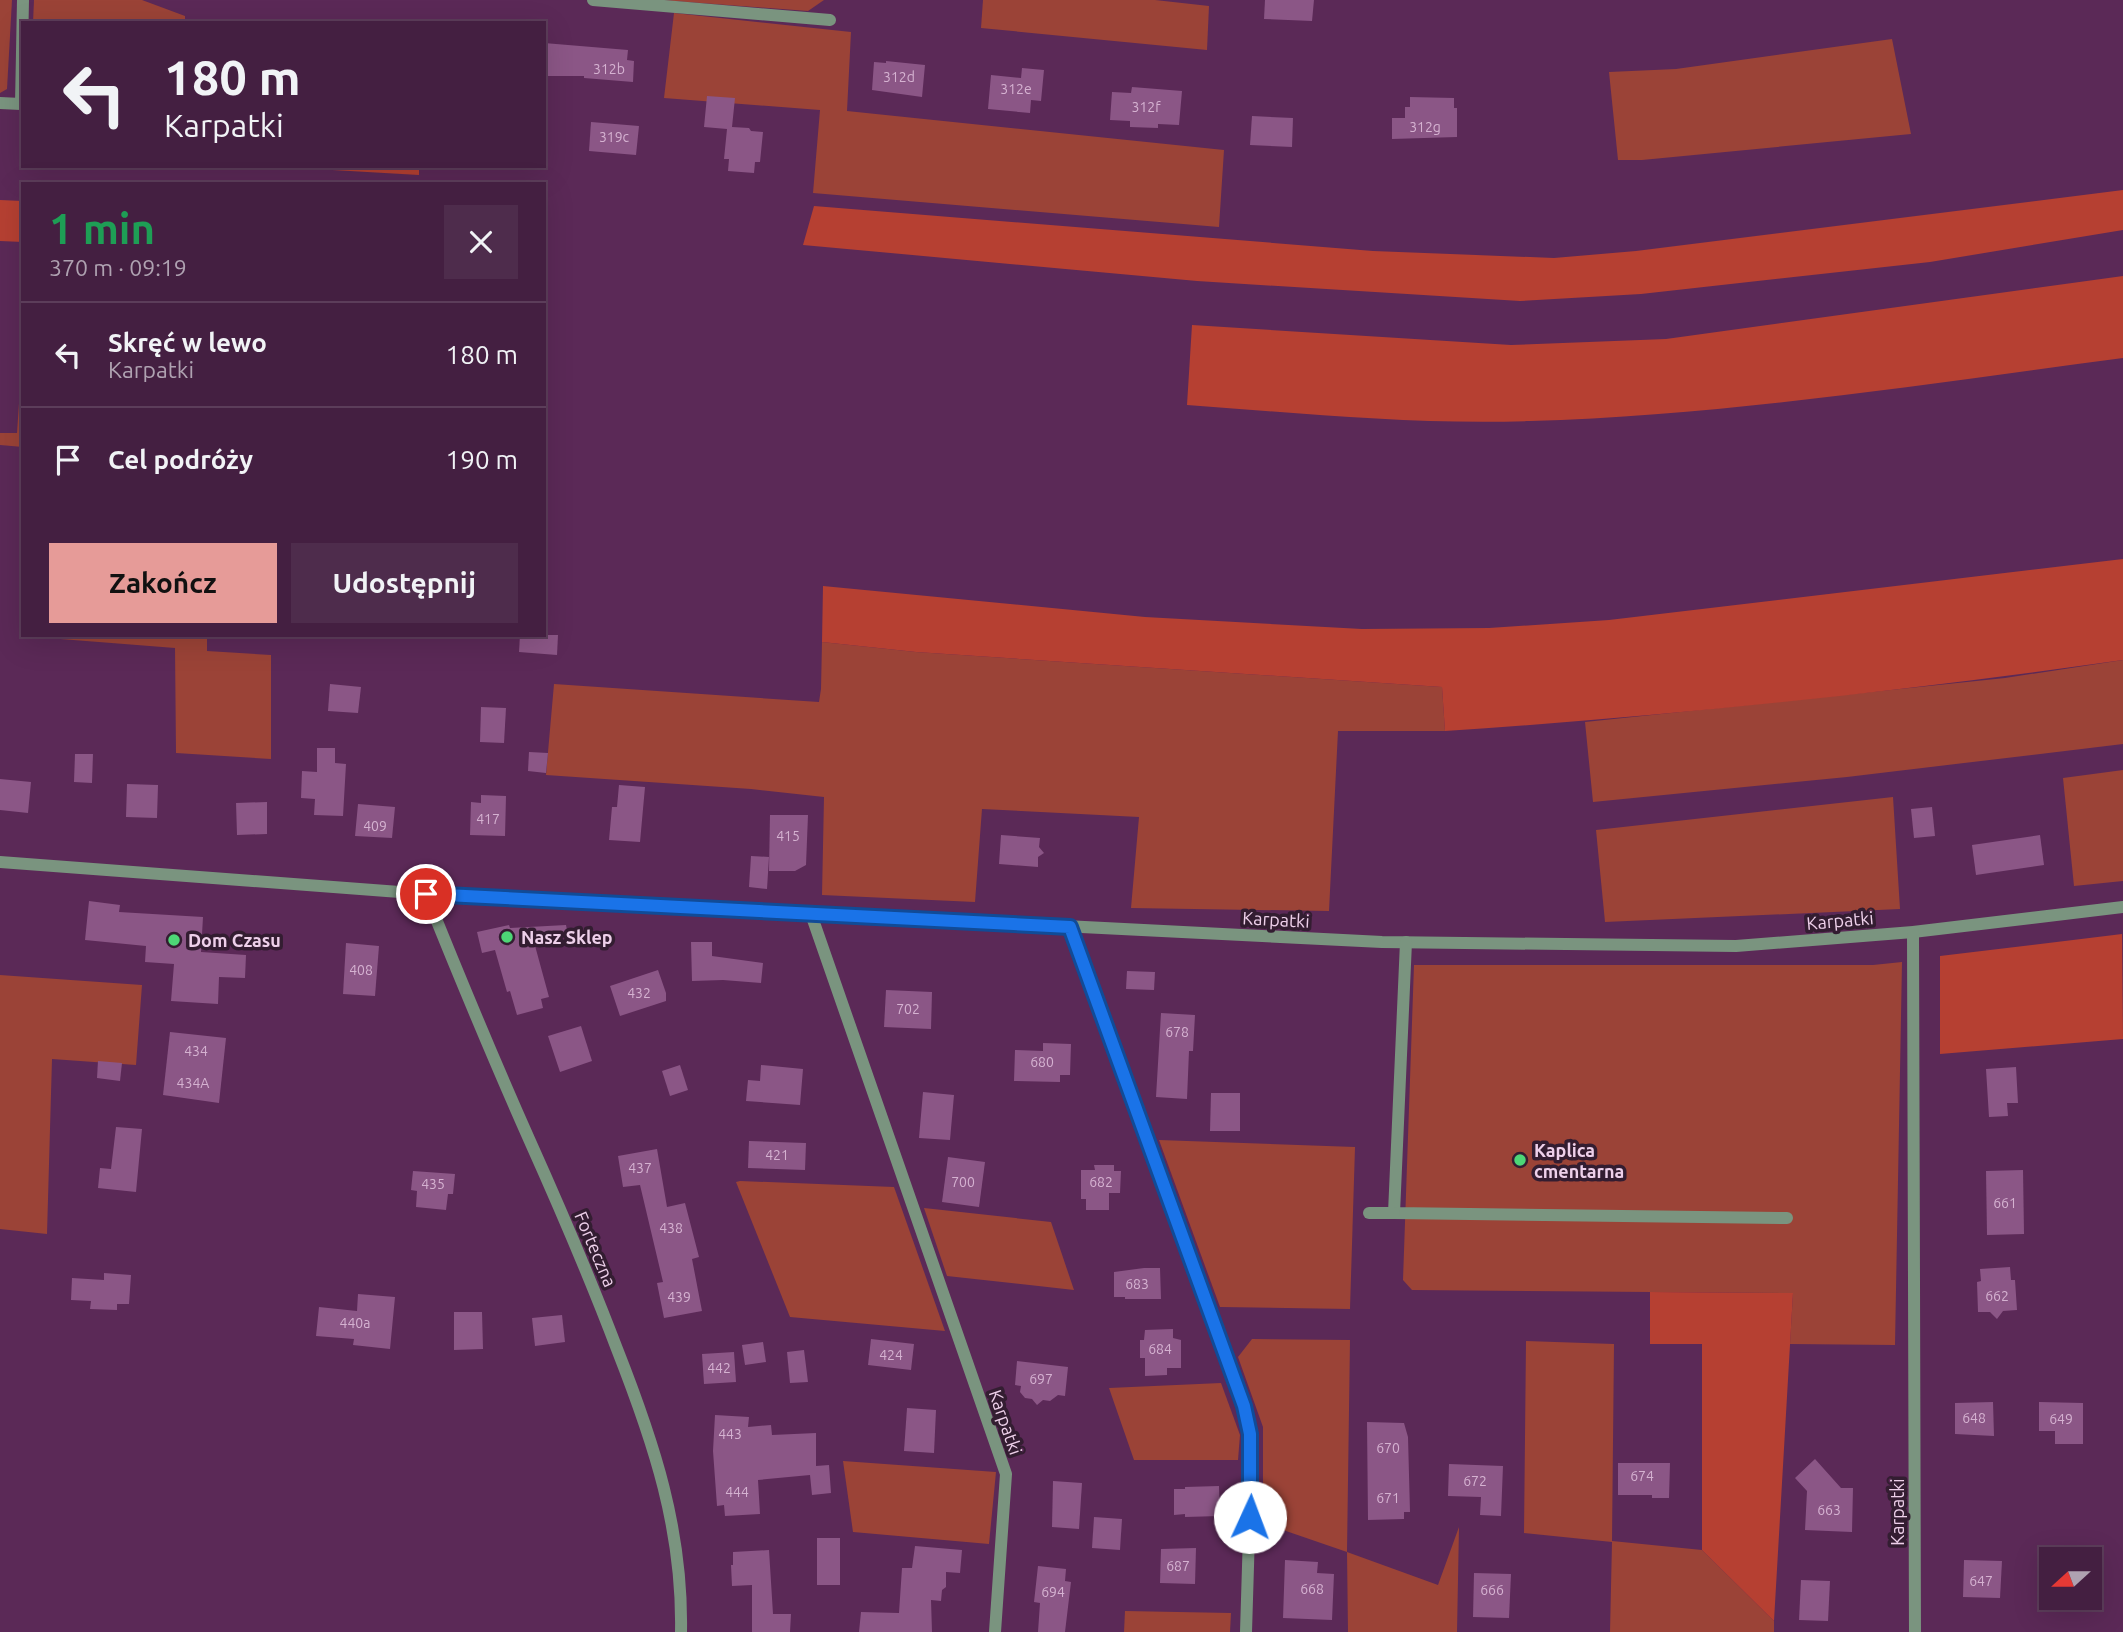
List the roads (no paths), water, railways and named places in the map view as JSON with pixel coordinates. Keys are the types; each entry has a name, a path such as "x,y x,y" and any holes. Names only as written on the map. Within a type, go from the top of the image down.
{"street":[{"path":"23,0 23,21"},
{"path":"593,0 830,20"},
{"path":"0,103 21,104"},
{"name":"Karpatki","path":"0,862 426,894 811,915 1406,942 1736,946 1913,932 1915,1632"},
{"name":"Forteczna","path":"426,894 589,1276 643,1416 671,1514 677,1553 681,1632"},
{"path":"1913,932 2123,907"},
{"name":"Karpatki","path":"811,915 1006,1474 995,1632"},
{"path":"1070,927 1244,1406 1250,1434 1251,1468 1246,1632"},
{"path":"1394,1213 1406,942"},
{"path":"1369,1213 1787,1218"}],"place":[{"name":"Nasz Sklep","path":"507,937"},
{"name":"Dom Czasu","path":"174,940"},
{"name":"Kaplica cmentarna","path":"1520,1160"}]}
